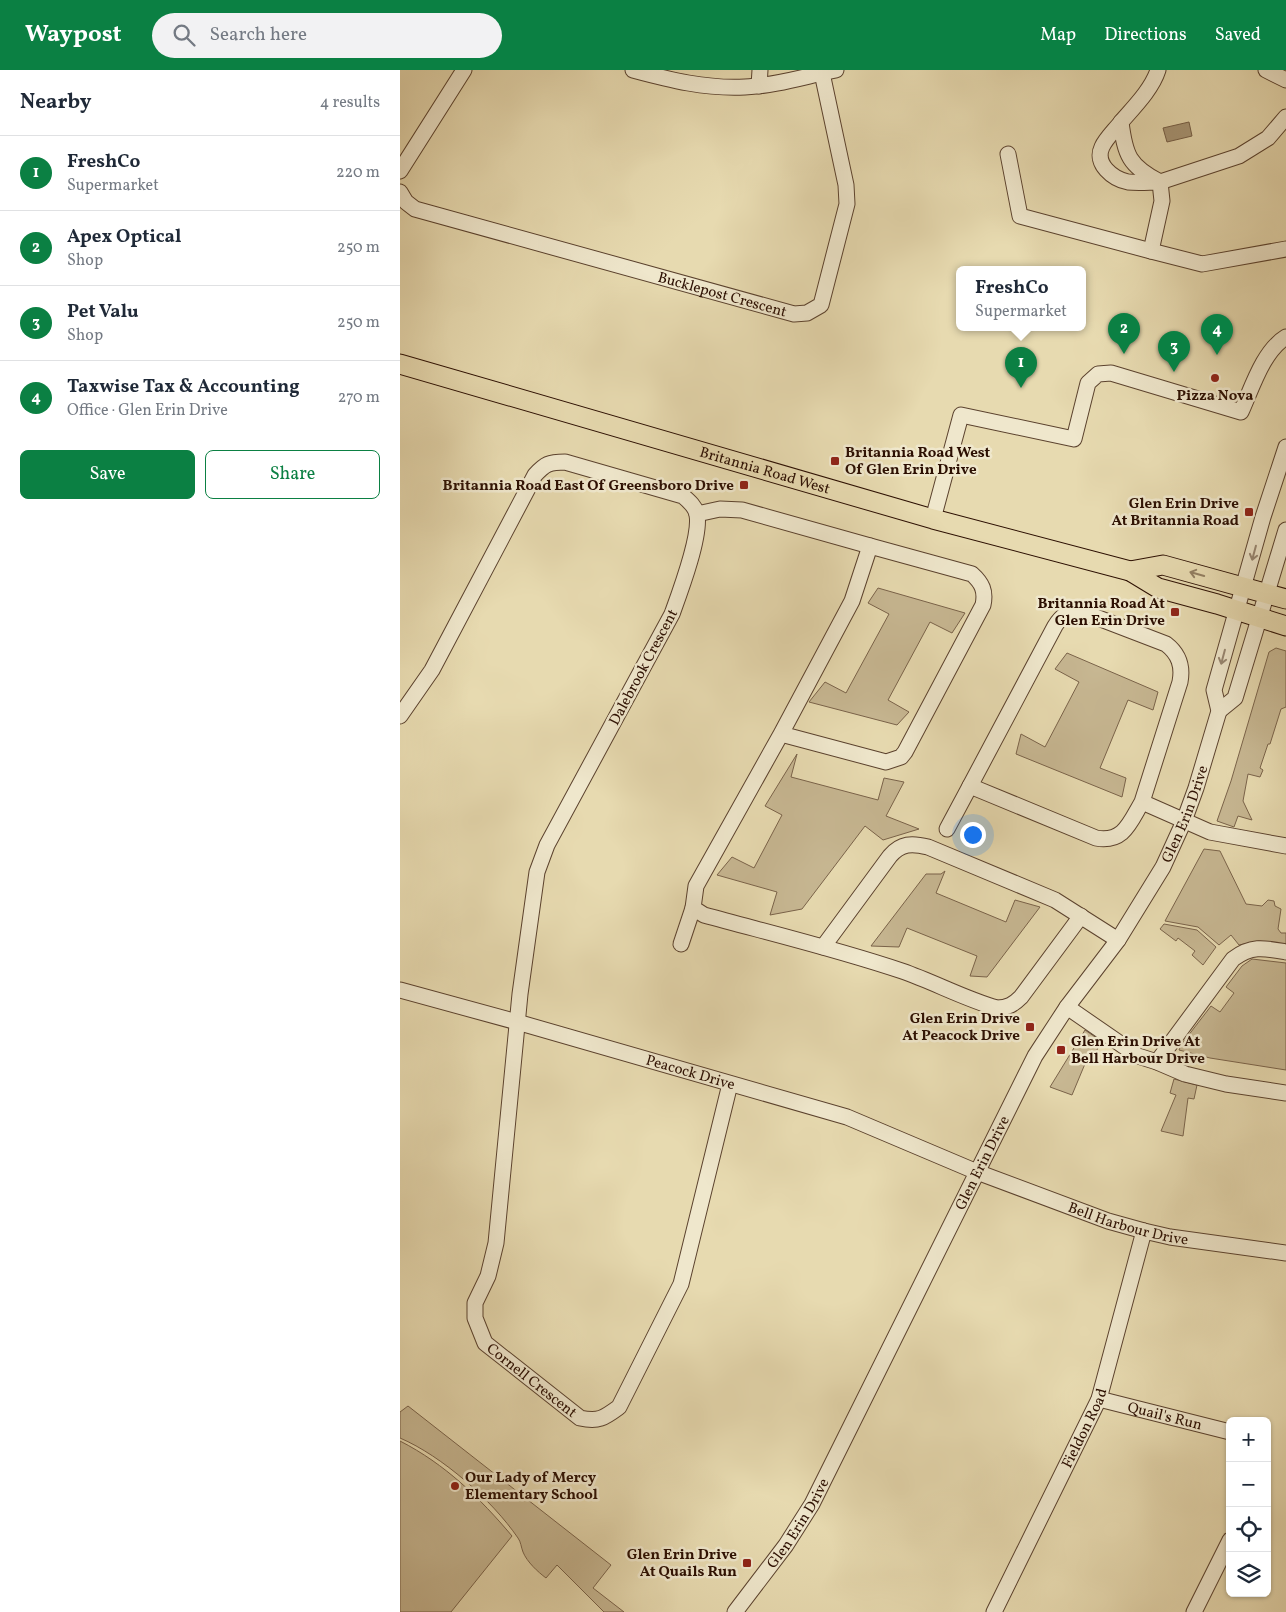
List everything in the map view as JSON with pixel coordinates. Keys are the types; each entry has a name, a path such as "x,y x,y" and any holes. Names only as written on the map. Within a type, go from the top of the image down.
{"main road":[{"name":"Britannia Road West","path":"400,364 933,518 1130,571 1158,588 1286,626"},
{"name":"Britannia Road West","path":"1130,571 1163,565 1286,599"}],"street":[{"path":"400,171 464,70"},
{"path":"632,70 675,82 722,87 759,86 829,71"},
{"path":"759,86 760,70"},
{"path":"1158,70 1142,97 1102,147 1100,159 1104,168 1115,177 1127,182 1160,182 1239,156 1268,138 1286,117"},
{"path":"1266,70 1286,80"},
{"name":"Bucklepost Crescent","path":"400,192 406,202 415,209 794,314 807,313 821,305 847,204 846,185 829,71"},
{"path":"1121,122 1123,141 1129,158 1143,173 1160,182"},
{"path":"1008,154 1020,216 1202,264 1286,249"},
{"path":"1151,251 1162,201 1160,182"},
{"path":"933,518 961,415 1074,439 1088,383 1098,374 1104,373 1111,373 1241,412 1268,354 1278,342 1286,338"},
{"name":"Glen Erin Drive","path":"735,1612 786,1545 812,1504 1035,1056 1067,1006 1118,940 1163,866 1184,822 1219,711 1214,690 1263,517 1286,447"},
{"path":"400,716 432,670 535,475 543,466 552,462 565,462 683,496 692,503 697,514 720,509 742,510 972,574 982,586 984,591 983,605 905,752 901,756 886,762 781,734"},
{"name":"Dalebrook Crescent","path":"518,1022 537,872 547,845 672,614 698,529 697,514"},
{"name":"Glen Erin Drive","path":"1219,711 1235,698 1286,530"},
{"path":"682,944 693,908 696,886 781,734 852,600 870,546"},
{"path":"947,829 1054,626 1064,615 1073,610 1088,614 1166,644 1174,651 1182,671 1180,682 1142,802 1121,834 1106,840 1096,838 970,786"},
{"path":"1142,802 1210,832 1286,846"},
{"path":"823,947 890,856 901,846 907,844 918,844 928,847 1055,900 1118,940"},
{"path":"693,908 704,915 823,947 904,972 997,1008 1005,1008 1015,1003 1081,916"},
{"path":"1157,1062 1233,959 1244,951 1256,948 1286,952"},
{"name":"Peacock Drive","path":"400,990 847,1117 977,1172"},
{"path":"1067,1006 1138,1056 1185,1074 1226,1084 1286,1093"},
{"name":"Cornell Crescent","path":"518,1022 496,1243 488,1276 475,1303 475,1318 485,1343 580,1418 595,1421 608,1416 619,1407 681,1284 730,1084"},
{"name":"Bell Harbour Drive","path":"977,1172 1108,1221 1144,1232 1286,1253"},
{"name":"Fieldon Road","path":"994,1612 1099,1398 1144,1232"},
{"name":"Quail's Run","path":"1099,1398 1226,1431"},
{"path":"1194,1612 1226,1548"}],"shaded area":[{"path":"1189,122 1192,136 1167,142 1163,128"},
{"path":"878,588 965,613 952,633 930,622 888,700 909,712 897,725 809,702 825,682 846,693 889,614 868,603"},
{"path":"1276,648 1286,651 1286,707 1281,709 1270,744 1268,744 1260,768 1263,770 1260,777 1248,774 1243,801 1252,820 1238,816 1234,827 1217,821 1231,781 1269,652"},
{"path":"1067,653 1158,692 1153,710 1128,700 1100,768 1126,778 1122,797 1016,754 1021,734 1045,747 1079,682 1055,669"},
{"path":"797,754 791,777 878,800 884,778 904,782 886,816 919,829 883,840 865,826 802,909 770,915 777,892 717,875 732,857 754,868 782,815 765,806"},
{"path":"1204,849 1220,851 1246,904 1262,906 1268,900 1274,901 1275,906 1281,909 1278,929 1281,933 1286,933 1286,945 1259,941 1239,945 1231,935 1219,945 1198,927 1165,921"},
{"path":"945,871 936,893 1006,922 1015,900 1040,907 987,977 970,976 977,956 907,928 899,947 871,946 926,874 941,874"},
{"path":"1164,924 1197,930 1216,947 1203,965 1192,955 1195,951 1178,938 1176,941 1160,929"},
{"path":"1252,959 1286,963 1286,1070 1210,1058 1179,1050 1211,1006 1220,1012 1234,993 1226,987 1242,966"},
{"path":"1085,1030 1101,1041 1092,1061 1087,1059 1072,1095 1050,1087"},
{"path":"1174,1079 1197,1085 1194,1099 1188,1098 1183,1136 1161,1131 1176,1095 1170,1093"},
{"path":"408,1406 611,1565 593,1588 624,1612 604,1612 557,1565 546,1578 536,1570 525,1556 518,1538 480,1494 465,1480 432,1456 400,1438 400,1412"},
{"path":"400,1441 447,1471 487,1508 512,1536 451,1612 400,1612"}],"place":[{"name":"Apex Optical","path":"1124,354"},
{"name":"Taxwise Tax & Accounting","path":"1217,355"},
{"name":"Pet Valu","path":"1174,372"},
{"name":"Pizza Nova","path":"1215,378"},
{"name":"FreshCo","path":"1021,388"},
{"name":"Britannia Road West Of Glen Erin Drive","path":"835,461"},
{"name":"Britannia Road East Of Greensboro Drive","path":"744,485"},
{"name":"Glen Erin Drive At Britannia Road","path":"1249,512"},
{"name":"Britannia Road At Glen Erin Drive","path":"1175,612"},
{"name":"Glen Erin Drive At Peacock Drive","path":"1030,1027"},
{"name":"Glen Erin Drive At Bell Harbour Drive","path":"1061,1050"},
{"name":"Our Lady of Mercy Elementary School","path":"455,1486"},
{"name":"Glen Erin Drive At Quails Run","path":"747,1563"}]}
